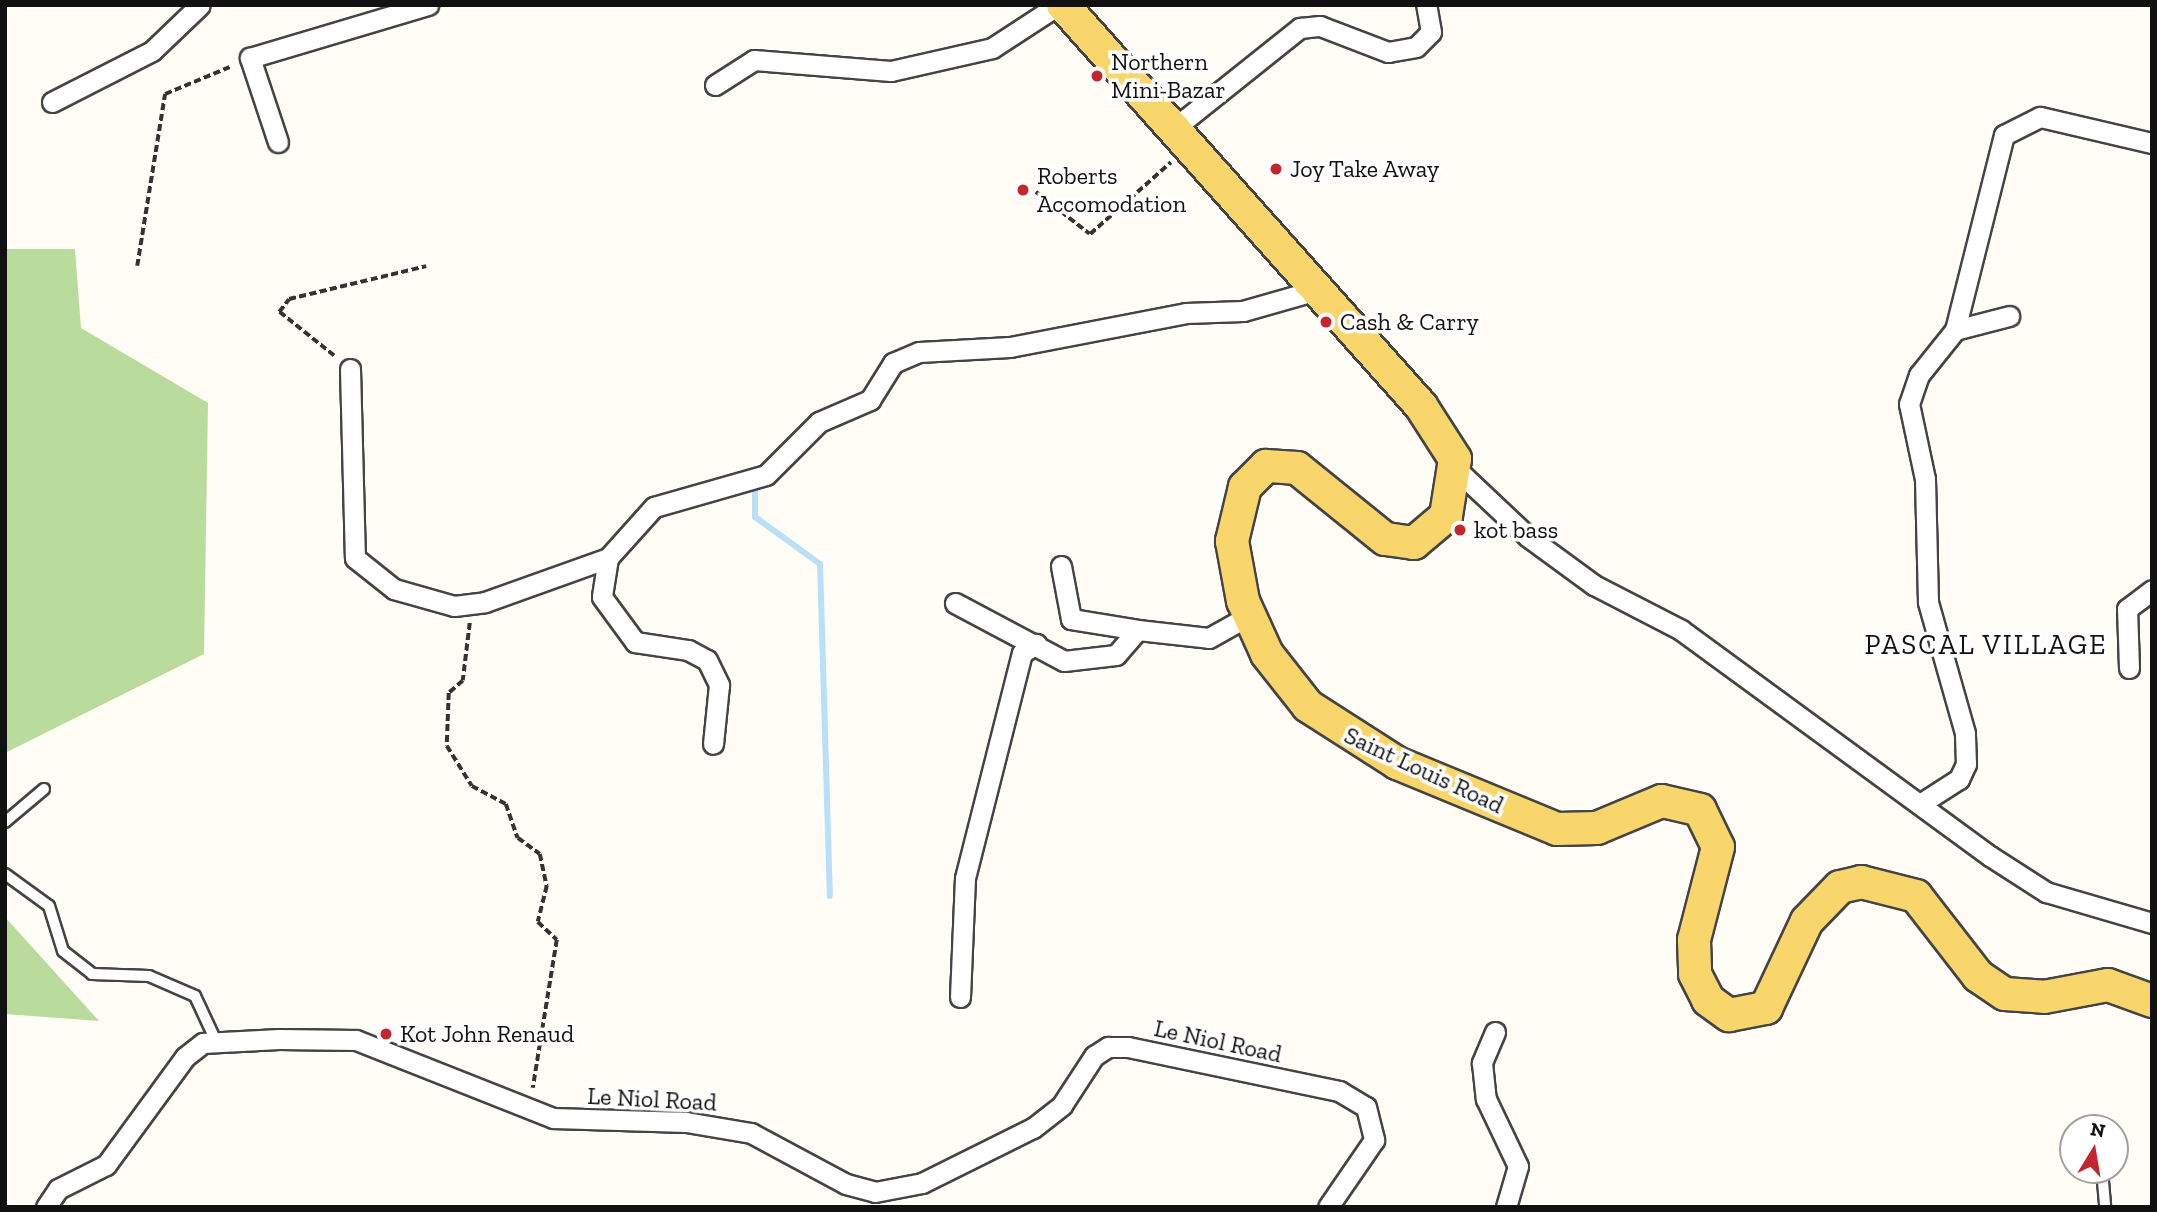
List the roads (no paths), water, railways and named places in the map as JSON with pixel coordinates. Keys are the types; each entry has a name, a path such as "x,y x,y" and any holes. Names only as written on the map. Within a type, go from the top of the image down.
{"main road":[{"path":"1064,6 1313,291 1421,406 1451,448 1457,469"},
{"name":"Saint Louis Road","path":"1457,469 1442,523 1423,540 1401,544 1370,530 1297,468 1266,466 1245,487 1233,526 1233,556 1250,615 1266,654 1308,706 1357,743 1417,772 1557,830 1597,828 1661,801 1700,810 1718,847 1694,940 1695,974 1708,1000 1729,1015 1766,1008 1807,921 1840,887 1861,882 1916,896 1978,976 2005,994 2044,997 2108,985 2152,1001"}],"street":[{"path":"52,102 152,51 200,5"},
{"path":"278,142 250,58 428,5"},
{"path":"1180,138 1300,28 1321,26 1388,52 1416,47 1431,32 1426,5"},
{"path":"715,85 754,60 891,71 992,48 1064,6"},
{"path":"1923,802 1959,779 1966,764 1965,733 1928,602 1925,479 1909,404 1919,376 1955,330 2004,135 2040,117 2152,143"},
{"path":"350,369 355,558 394,589 454,607 485,602 608,558 654,507 766,475 819,422 870,400 893,363 919,352 1010,347 1186,313 1243,310 1313,291"},
{"path":"1955,330 2009,316"},
{"path":"1457,469 1527,536 1594,584 1681,631 1842,753 1923,802 2046,892 2152,923"},
{"path":"608,558 602,597 635,642 688,650 707,660 719,685 713,744"},
{"path":"1060,566 1071,619 1209,638 1250,615"},
{"path":"2129,668 2127,609 2152,590"},
{"path":"955,603 1064,661 1086,661 1116,654 1138,630"},
{"path":"960,998 965,878 1022,653 1036,644"},
{"path":"1495,1032 1482,1063 1486,1099 1518,1166 1506,1207"},
{"name":"Le Niol Road","path":"46,1207 58,1189 106,1165 185,1057 216,1041 356,1040 553,1118 686,1122 751,1133 846,1184 875,1192 922,1183 1033,1128 1062,1105 1094,1056 1108,1047 1128,1047 1339,1091 1366,1107 1374,1140 1328,1207"}],"lane":[{"path":"5,822 44,789"},
{"path":"5,874 49,906 63,951 92,974 149,976 195,996 216,1041"},
{"path":"2103,1184 2105,1207"}],"waterway":[{"path":"755,491 755,517 820,564 830,896"}],"place":[{"name":"Northern Mini-Bazar","path":"1097,76"},
{"name":"Joy Take Away","path":"1276,169"},
{"name":"Roberts Accomodation","path":"1023,190"},
{"name":"Cash & Carry","path":"1326,322"},
{"name":"kot bass","path":"1460,530"},
{"name":"Kot John Renaud","path":"386,1034"}],"district":[{"name":"PASCAL VILLAGE","path":"1986,645"}]}
